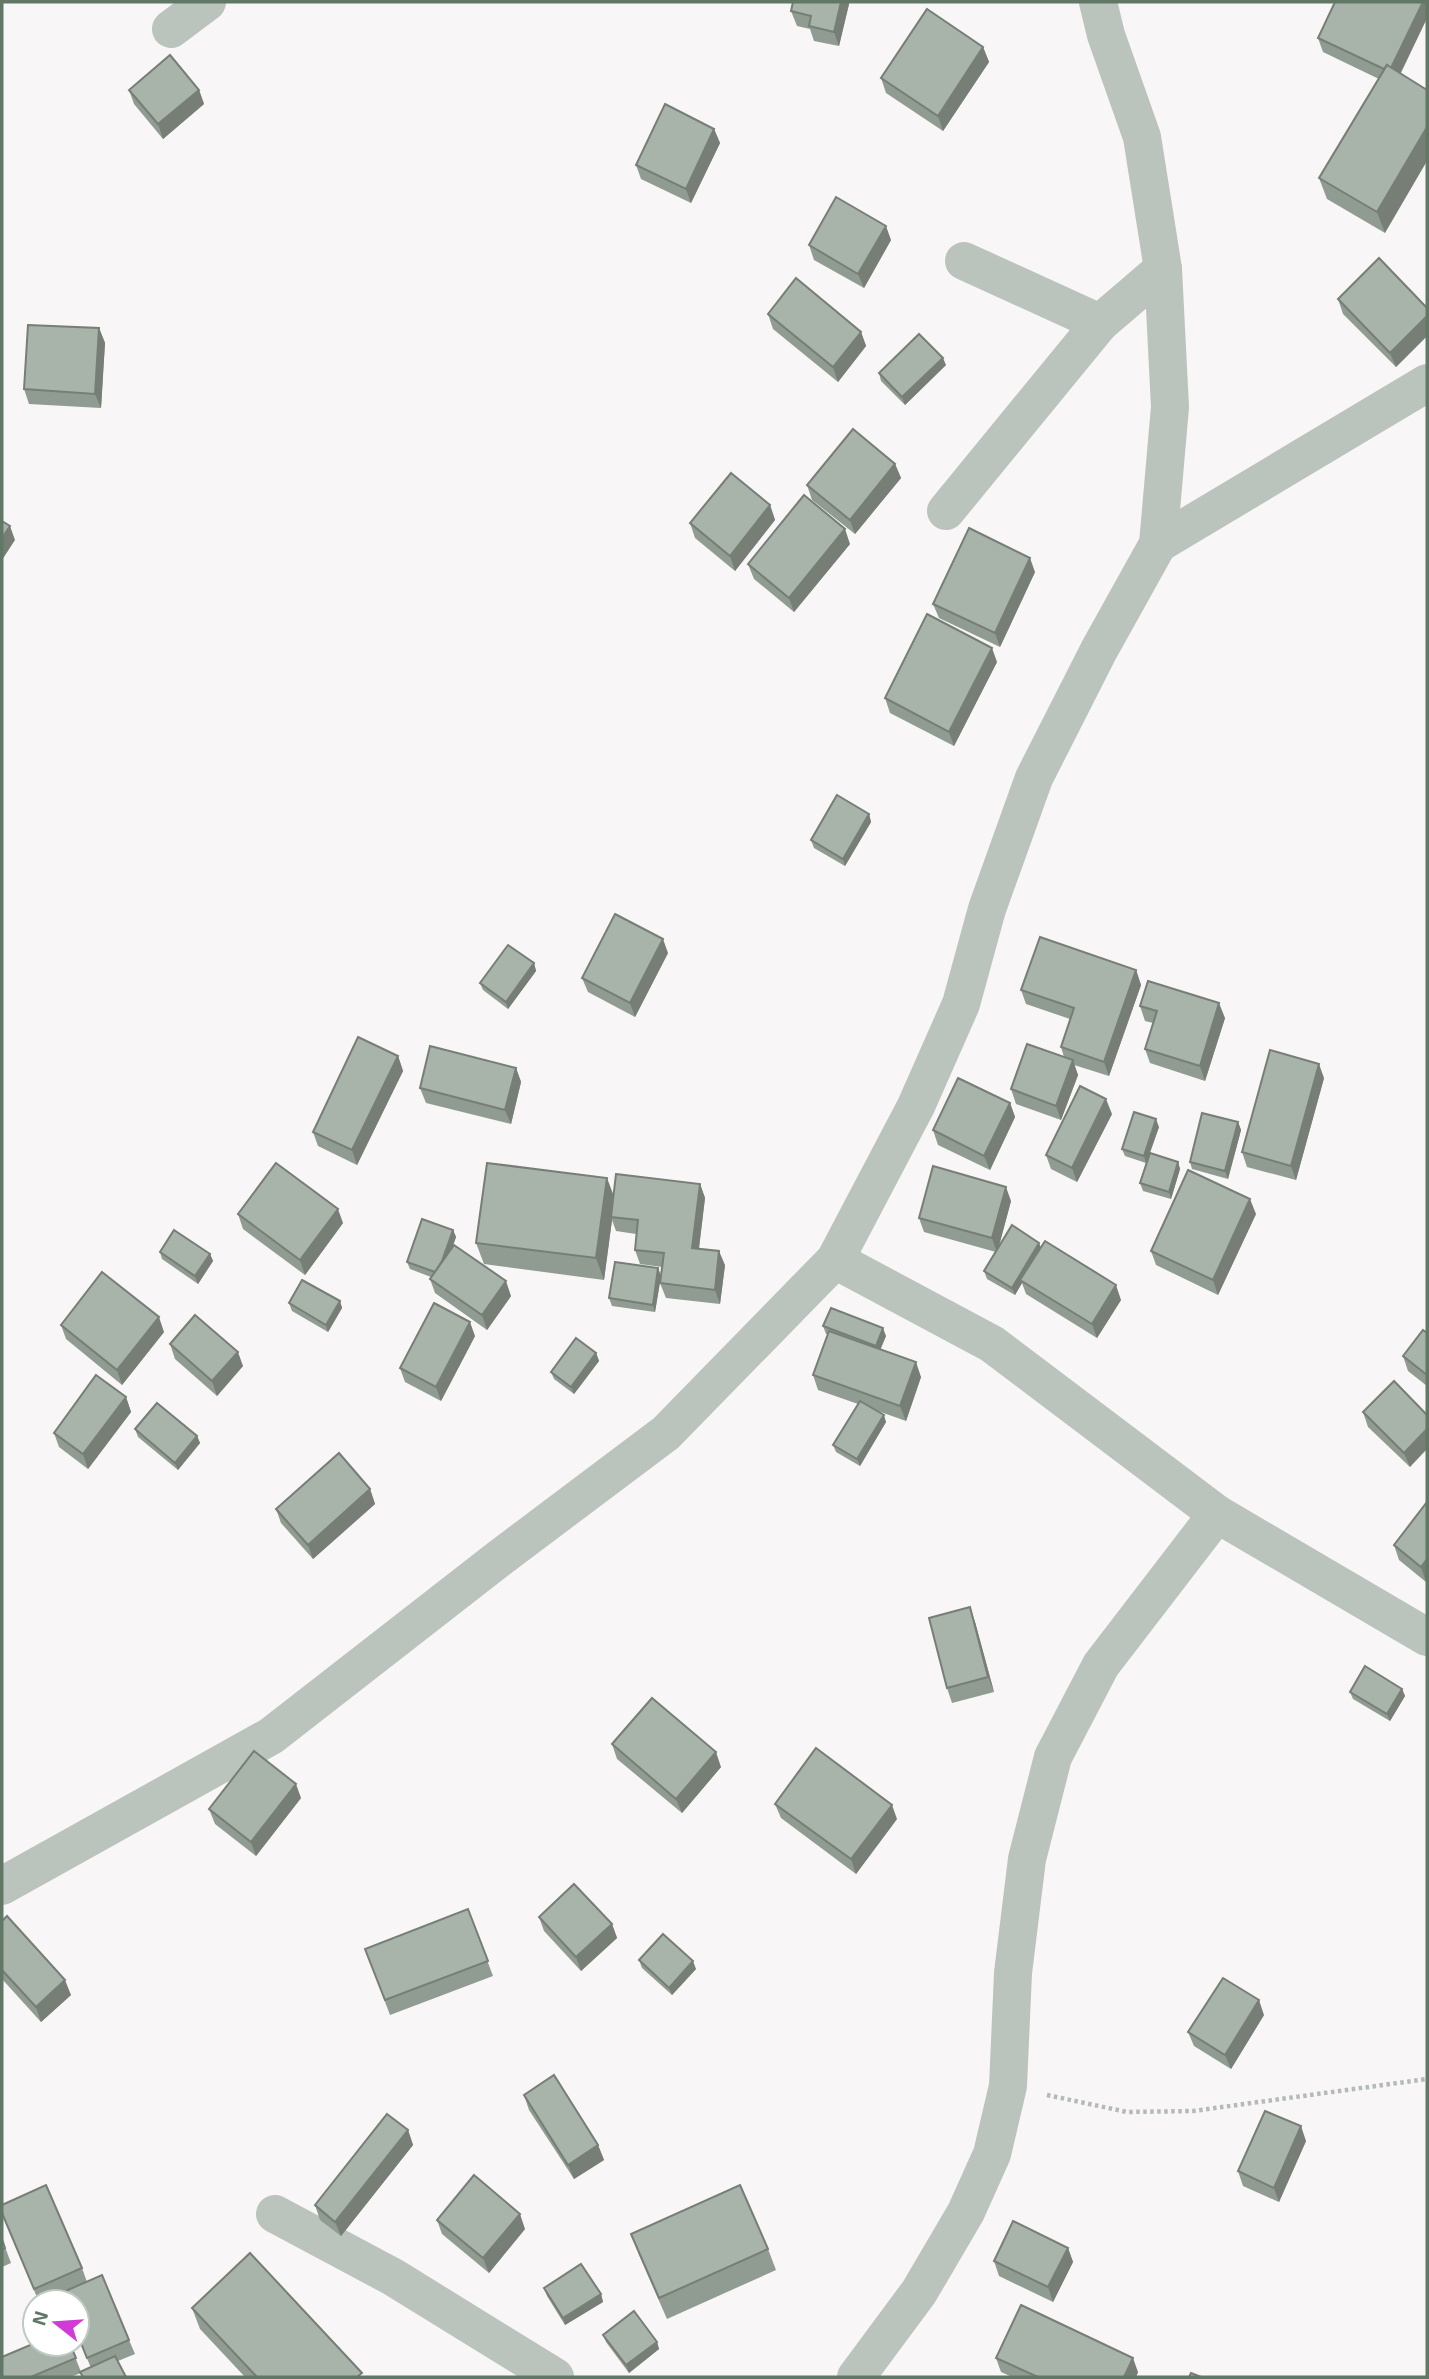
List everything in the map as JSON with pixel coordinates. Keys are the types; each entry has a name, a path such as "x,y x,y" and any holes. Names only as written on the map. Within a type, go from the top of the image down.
{"street":[{"path":"171,29 207,2"},
{"path":"2,1886 271,1735 666,1433 835,1260 916,1106 961,1004 987,909 1034,778 1099,650 1158,544 1170,407 1163,269 1142,137 1106,35 1098,2"},
{"path":"964,261 1100,323"},
{"path":"946,511 1100,323 1163,269"},
{"path":"1158,544 1427,383"},
{"path":"835,1260 992,1344 1217,1514 1427,1637"},
{"path":"856,2377 919,2292 967,2212 992,2154 1008,2086 1013,1973 1027,1859 1053,1757 1101,1665 1217,1514"},
{"path":"275,2214 393,2277 555,2377"}],"path":[{"path":"1008,2086 1127,2112 1193,2110 1427,2079"}],"building":[{"path":"793,2 841,2 834,32 809,26 811,16 791,11"},
{"path":"1335,2 1423,2 1391,68 1387,65 1384,69 1318,38"},
{"path":"927,9 983,47 938,116 881,78"},
{"path":"170,55 199,90 158,124 129,90"},
{"path":"1387,65 1427,90 1427,127 1377,212 1319,178"},
{"path":"665,104 714,129 686,189 636,165"},
{"path":"836,197 886,226 858,274 809,245"},
{"path":"1379,258 1427,308 1427,316 1390,353 1338,299"},
{"path":"796,278 861,332 833,367 768,314"},
{"path":"28,325 99,328 95,394 24,389"},
{"path":"919,334 943,358 902,397 879,373"},
{"path":"853,429 895,464 850,520 807,485"},
{"path":"731,473 770,505 730,556 690,523"},
{"path":"804,495 845,529 789,598 748,564"},
{"path":"2,521 10,526 2,538"},
{"path":"969,528 1030,558 995,633 933,604"},
{"path":"927,614 992,648 949,732 885,698"},
{"path":"837,795 869,814 843,859 811,840"},
{"path":"615,914 663,939 630,1003 582,978"},
{"path":"1040,937 1136,970 1104,1062 1061,1047 1074,1008 1021,990"},
{"path":"508,945 534,963 506,1002 480,983"},
{"path":"1148,981 1219,1003 1200,1066 1145,1049 1157,1011 1140,1006"},
{"path":"358,1037 398,1056 352,1150 313,1132"},
{"path":"1027,1044 1073,1060 1056,1106 1011,1089"},
{"path":"430,1046 516,1068 505,1110 420,1088"},
{"path":"1270,1050 1319,1064 1291,1166 1242,1152"},
{"path":"958,1078 1010,1103 984,1156 933,1130"},
{"path":"1080,1086 1106,1099 1072,1168 1046,1155"},
{"path":"1134,1112 1156,1119 1144,1156 1122,1149"},
{"path":"1202,1113 1238,1122 1225,1171 1190,1162"},
{"path":"1150,1153 1178,1162 1169,1192 1140,1183"},
{"path":"276,1163 338,1209 300,1260 238,1214"},
{"path":"487,1163 607,1178 596,1258 476,1243"},
{"path":"933,1166 1006,1187 992,1238 919,1218"},
{"path":"1188,1170 1250,1199 1213,1280 1151,1251"},
{"path":"616,1174 700,1184 692,1248 719,1251 715,1290 660,1283 664,1253 635,1250 638,1220 611,1217"},
{"path":"422,1219 453,1230 442,1261 435,1272 407,1262"},
{"path":"1012,1225 1039,1243 1012,1288 984,1271"},
{"path":"174,1230 210,1254 195,1276 160,1252"},
{"path":"1045,1241 1116,1285 1092,1324 1020,1280"},
{"path":"454,1245 506,1281 482,1315 430,1279"},
{"path":"615,1262 658,1268 653,1305 609,1298"},
{"path":"102,1272 159,1317 117,1370 61,1325"},
{"path":"302,1280 340,1301 326,1325 289,1303"},
{"path":"434,1303 470,1322 436,1387 400,1368"},
{"path":"831,1308 883,1328 876,1346 823,1326"},
{"path":"195,1315 238,1352 212,1381 170,1344"},
{"path":"1423,1330 1427,1333 1427,1375 1403,1356"},
{"path":"829,1331 916,1362 900,1406 813,1375"},
{"path":"576,1338 596,1353 571,1387 551,1372"},
{"path":"96,1375 126,1397 83,1454 54,1433"},
{"path":"1394,1381 1427,1415 1427,1429 1404,1453 1363,1412"},
{"path":"860,1401 884,1415 857,1459 833,1445"},
{"path":"157,1403 197,1436 175,1463 135,1429"},
{"path":"339,1453 370,1489 308,1545 276,1509"},
{"path":"1427,1502 1427,1559 1421,1567 1394,1545"},
{"path":"970,1607 988,1677 947,1688 929,1618"},
{"path":"1365,1666 1402,1689 1387,1714 1350,1692"},
{"path":"652,1698 716,1752 676,1799 612,1744"},
{"path":"816,1748 892,1805 851,1859 775,1804"},
{"path":"254,1751 296,1784 251,1842 209,1809"},
{"path":"574,1884 612,1924 576,1957 539,1917"},
{"path":"468,1909 488,1961 385,2000 365,1949"},
{"path":"7,1916 65,1980 36,2007 2,1970 2,1921"},
{"path":"663,1934 693,1961 669,1988 639,1960"},
{"path":"1223,1978 1259,2000 1225,2055 1188,2032"},
{"path":"554,2075 598,2145 568,2165 524,2095"},
{"path":"1265,2111 1301,2126 1274,2188 1238,2171"},
{"path":"387,2114 408,2130 335,2222 315,2205"},
{"path":"474,2175 520,2214 483,2258 437,2220"},
{"path":"46,2185 82,2268 34,2288 2,2213 2,2205"},
{"path":"740,2185 768,2249 659,2298 631,2234"},
{"path":"1013,2221 1068,2248 1048,2287 994,2261"},
{"path":"250,2253 362,2373 357,2377 257,2377 192,2308"},
{"path":"581,2264 601,2294 563,2318 544,2288"},
{"path":"102,2275 129,2340 91,2356 91,2288 72,2288"},
{"path":"1021,2305 1133,2358 1124,2377 1038,2377 996,2358"},
{"path":"634,2311 657,2342 626,2365 603,2335"},
{"path":"21,2349 21,2358 76,2358 31,2377 2,2377 2,2357"},
{"path":"115,2356 126,2377 83,2377 80,2372"}]}
